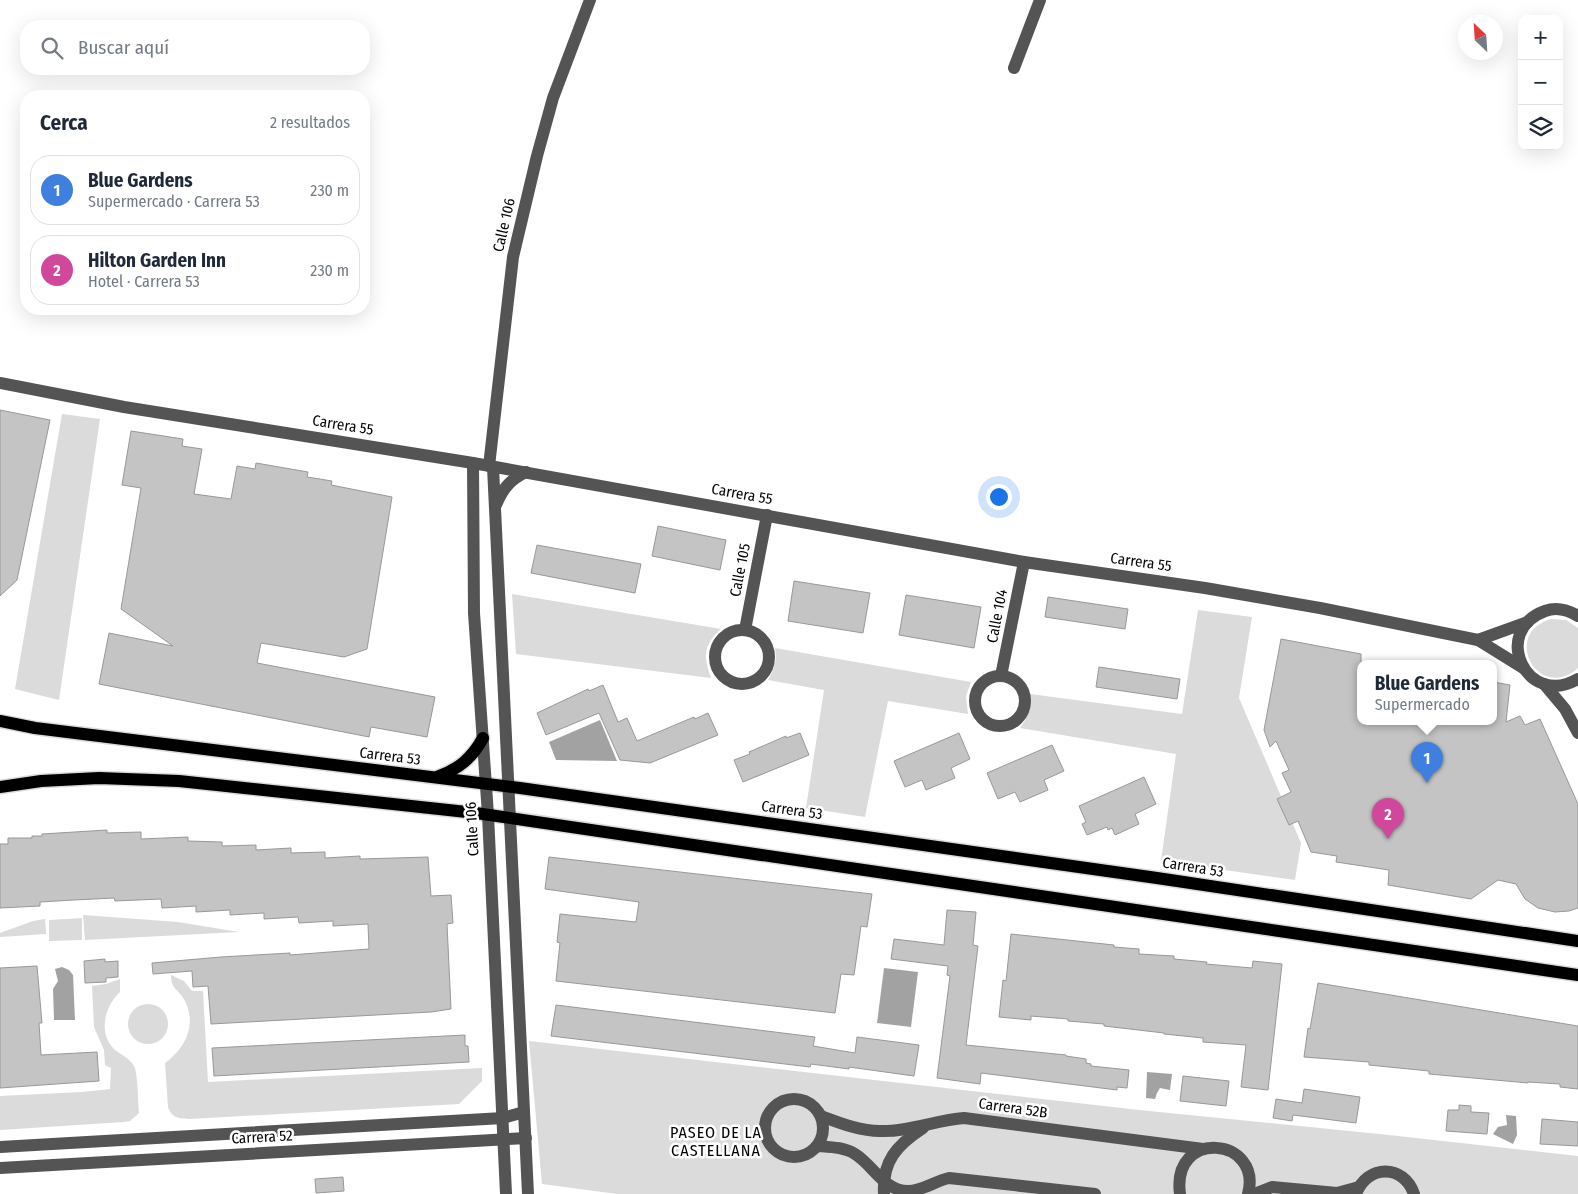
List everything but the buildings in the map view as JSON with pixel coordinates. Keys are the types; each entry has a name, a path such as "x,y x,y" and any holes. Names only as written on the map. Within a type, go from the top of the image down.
{"main road":[{"name":"Carrera 53","path":"0,721 35,728 508,787 1157,878 1578,941"},
{"path":"435,778 464,764 475,752 483,738"},
{"path":"0,787 41,781 99,778 179,782 509,817 1578,975"}],"street":[{"name":"Calle 106","path":"528,1194 491,467 513,257 537,156 551,108 590,0"},
{"path":"1014,68 1040,0"},
{"name":"Carrera 55","path":"0,383 124,407 526,472 1024,562 1205,588 1478,640 1523,668 1532,678 1544,684 1566,709 1578,733"},
{"name":"Calle 106","path":"473,463 474,613 488,815 506,1194"},
{"name":"Calle 106","path":"494,522 495,506 502,491 512,478 526,472"},
{"name":"Calle 105","path":"745,630 767,515"},
{"name":"Calle 104","path":"1001,676 1024,562"},
{"path":"1523,668 1518,657 1518,644 1521,632 1528,622 1537,614 1578,605"},
{"path":"1561,609 1578,616"},
{"path":"1478,640 1528,622"},
{"path":"745,630 757,634 765,643 769,654 768,666 761,676 752,682 742,684 731,682 722,676 716,664 716,651 722,639 733,631 745,630"},
{"path":"1544,684 1557,686 1570,684 1578,679"},
{"name":"Carrera 52B","path":"817,1146 797,1157 781,1154 769,1144 764,1128 766,1120 774,1107 788,1099 796,1099 811,1104 821,1116 859,1129 880,1131 927,1125 946,1119 964,1118 1203,1149 1214,1147 1235,1153 1243,1161 1248,1171"},
{"name":"Carrera 52","path":"0,1147 503,1118 524,1112"},
{"path":"821,1116 823,1132 817,1146 843,1149 853,1153 865,1161 883,1181 906,1192 914,1192 949,1178 1095,1194"},
{"path":"884,1194 883,1181 891,1156 899,1146 927,1125"},
{"name":"Carrera 52","path":"0,1168 526,1138"},
{"path":"1180,1194 1178,1183 1180,1172 1185,1162 1193,1154 1203,1149"},
{"path":"1248,1171 1272,1187"},
{"path":"1248,1171 1250,1180 1248,1194"},
{"path":"1254,1194 1272,1187 1338,1193 1357,1191 1370,1176 1376,1172 1386,1171 1402,1176 1409,1183 1414,1194"}],"shaded area":[{"path":"62,414 100,419 59,700 15,689"},
{"path":"512,594 721,629 710,641 706,652 711,678 516,654"},
{"path":"1198,610 1252,617 1239,698 1301,843 1295,880 1161,861 1176,754 1020,728 1028,712 1030,694 1182,714"},
{"path":"1551,619 1566,620 1578,628 1578,668 1564,677 1550,677 1539,672 1531,662 1527,650 1528,638 1536,627"},
{"path":"775,648 971,682 966,696 968,714 888,701 865,817 806,808 824,690 768,680 775,664"},
{"path":"600,720 617,761 556,760 549,742"},
{"path":"83,915 178,922 239,932 85,940"},
{"path":"82,918 82,940 49,941 49,920"},
{"path":"45,919 46,934 0,937 0,933 33,921"},
{"path":"62,967 69,970 73,975 75,1020 54,1020 53,989 58,981 55,969"},
{"path":"884,968 918,972 911,1027 877,1023"},
{"path":"171,975 184,981 192,991 203,991 208,1082 482,1068 482,1081 459,1104 189,1119 176,1117 168,1107 165,1063 178,1050 187,1036 190,1019 183,997 172,984"},
{"path":"120,979 120,992 107,1011 105,1027 108,1041 113,1048 134,1066 139,1113 130,1121 124,1122 0,1130 0,1096 110,1089 111,1068 105,1065 104,1050 94,1027 92,986"},
{"path":"148,1004 162,1010 168,1024 162,1038 148,1044 134,1038 128,1024 134,1010"},
{"path":"529,1041 1139,1110 1578,1156 1578,1194 617,1194 542,1184"},
{"path":"1147,1072 1172,1074 1170,1090 1160,1088 1155,1099 1146,1098"},
{"path":"1506,1115 1516,1116 1517,1135 1513,1144 1493,1134 1498,1127 1507,1125"}],"place":[{"name":"Blue Gardens","path":"1427,783"},
{"name":"Hilton Garden Inn","path":"1388,839"}],"district":[{"name":"PASEO DE LA CASTELLANA","path":"716,1141"}]}
